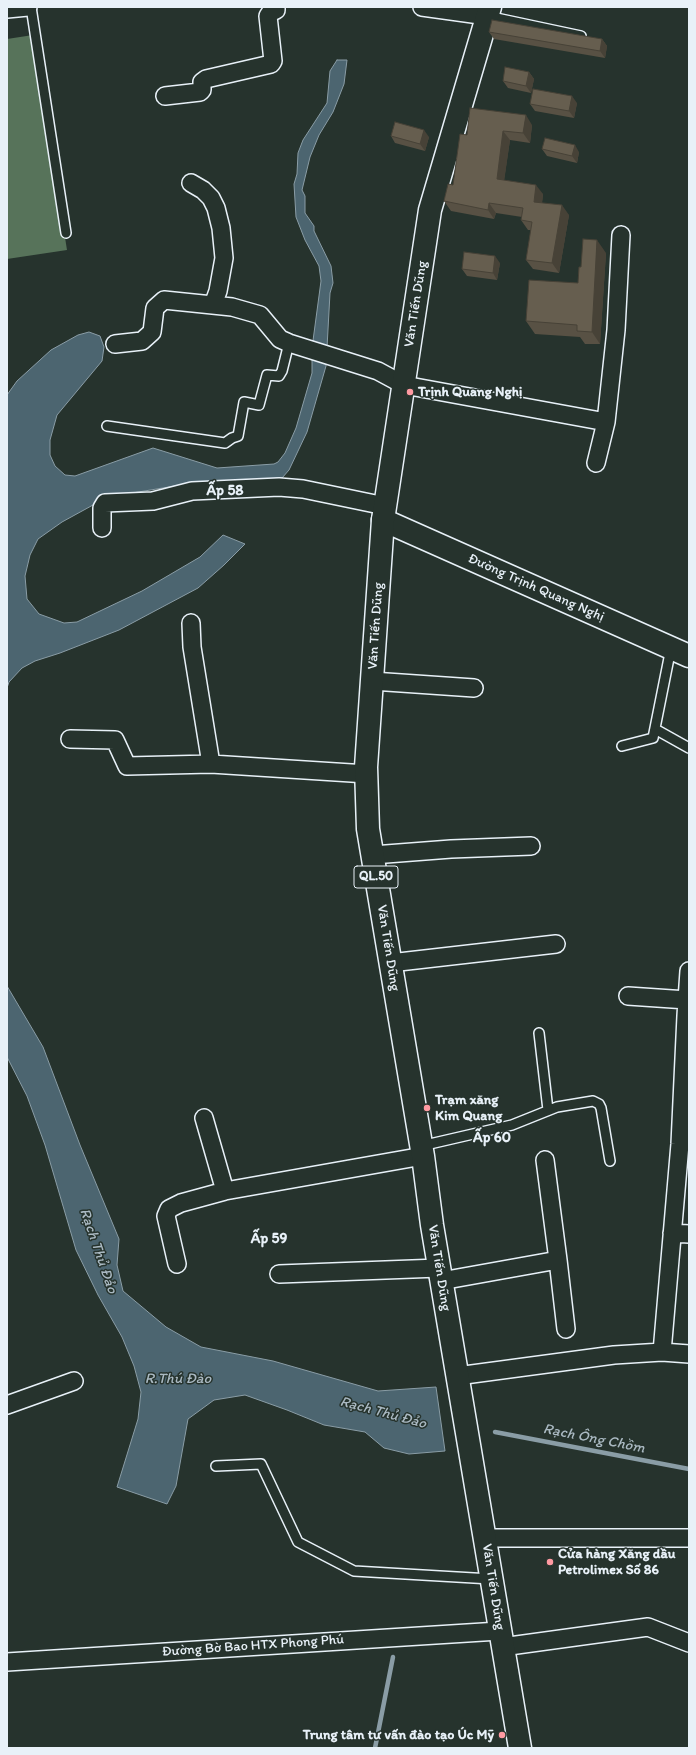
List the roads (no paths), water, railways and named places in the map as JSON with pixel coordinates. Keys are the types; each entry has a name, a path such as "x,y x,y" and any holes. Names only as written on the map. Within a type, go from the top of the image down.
{"main road":[{"name":"Văn Tiến Dũng","path":"489,11 430,210 384,513 367,774 368,829 422,1151 440,1274 485,1538 490,1580 520,1748"},
{"name":"Đường Trịnh Quang Nghị","path":"384,513 680,652"}],"street":[{"path":"7,9 29,7"},
{"path":"165,96 200,92 202,90 202,82 206,79 271,64 273,61 268,16 276,10 276,7"},
{"path":"422,7 489,11"},
{"path":"191,183 203,190 211,198 216,208 221,228 224,258 218,291 213,305"},
{"path":"596,464 606,422 616,330 621,235"},
{"path":"115,344 142,341 152,332 156,308 164,300 232,307 260,315 280,339 378,371 404,384 606,422"},
{"path":"102,528 102,508 105,503 158,500 192,491 279,487 304,489 384,513"},
{"path":"191,624 192,647 211,764"},
{"path":"372,681 474,688"},
{"path":"70,739 114,740 127,766 211,764 367,774"},
{"path":"373,855 450,849 531,846"},
{"path":"390,963 556,944"},
{"path":"662,1352 672,1233 684,1126 689,971"},
{"path":"628,996 688,1000"},
{"path":"204,1118 225,1191"},
{"path":"176,1264 166,1216 169,1209 181,1203 225,1191 422,1151"},
{"path":"545,1160 566,1330"},
{"path":"672,1233 689,1234"},
{"path":"279,1274 440,1274 558,1260"},
{"path":"457,1376 614,1355 662,1352 689,1354"},
{"path":"7,1405 74,1381"},
{"path":"485,1538 689,1538"},
{"name":"Đường Bờ Bao HTX Phong Phú","path":"7,1662 500,1639 648,1627 689,1643"}],"lane":[{"path":"29,7 66,233"},
{"path":"489,11 587,37"},
{"path":"107,426 225,443 238,436 244,402 259,405 267,375 279,376 282,371 289,343"},
{"path":"622,746 653,738 680,652"},
{"path":"655,729 689,748"},
{"path":"539,1033 548,1110"},
{"path":"422,1151 512,1125 563,1105 589,1101 599,1104 610,1162"},
{"path":"216,1466 261,1464 298,1542 354,1571 490,1580"}],"water":[{"path":"337,60 347,60 344,84 333,112 319,135 310,157 302,190 305,196 305,213 314,226 314,231 331,266 333,283 330,293 326,366 307,432 289,470 282,478 181,485 126,494 93,505 62,522 38,539 30,555 25,576 27,599 39,614 64,623 77,622 142,591 200,557 223,535 245,544 198,588 119,630 35,661 22,668 9,682 7,688 7,395 17,381 51,350 78,335 89,332 100,336 104,347 102,361 57,415 50,440 50,455 55,466 65,475 75,476 153,448 217,468 274,464 278,462 285,453 296,428 312,373 312,348 321,281 319,266 305,240 296,217 294,184 297,174 298,153 303,140 327,103 330,71"},
{"name":"R.Thú Đào","path":"7,986 43,1047 80,1145 119,1239 117,1265 123,1291 166,1327 201,1347 273,1361 378,1391 436,1387 445,1451 409,1454 384,1448 365,1432 324,1425 245,1395 214,1400 188,1419 176,1486 167,1504 117,1487 138,1419 141,1392 134,1366 122,1337 98,1295 76,1250 45,1145 27,1096 7,1057"}],"waterway":[{"name":"Rạch Ông Chồm","path":"495,1432 689,1469"},
{"path":"375,1748 393,1657"}],"place":[{"name":"Trịnh Quang Nghị","path":"410,392"},
{"name":"Trạm xăng Kim Quang","path":"427,1108"},
{"name":"Cửa hàng Xăng dầu Petrolimex Số 86","path":"550,1562"},
{"name":"Trung tâm tư vấn đào tạo Úc Mỹ","path":"502,1735"}],"district":[{"name":"Ấp 58","path":"225,491"},
{"name":"Ấp 60","path":"492,1138"},
{"name":"Ấp 59","path":"269,1239"}],"water label":[{"name":"Rạch Thủ Đảo","path":"98,1251"},
{"name":"Rạch Thủ Đảo","path":"383,1413"}]}
